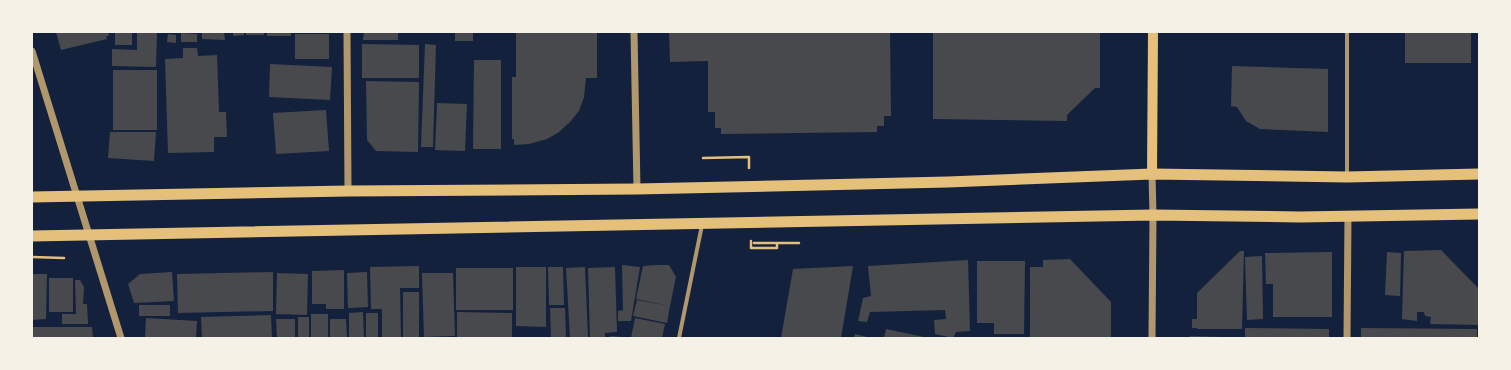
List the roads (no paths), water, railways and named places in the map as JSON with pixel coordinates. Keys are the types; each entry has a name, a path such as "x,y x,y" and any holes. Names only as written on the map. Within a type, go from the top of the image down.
{"highway":[{"path":"32,197 348,191 637,189 948,182 1152,174 1347,177 1479,174"},
{"path":"32,236 1153,215 1300,217 1479,214"}],"main road":[{"path":"1152,174 1153,32"}],"street":[{"path":"347,32 348,191"},
{"path":"634,32 637,189"},
{"path":"1347,32 1347,177"},
{"path":"32,51 121,338"},
{"path":"1152,174 1152,338"},
{"path":"1347,338 1348,216"},
{"path":"679,338 702,224"}]}
